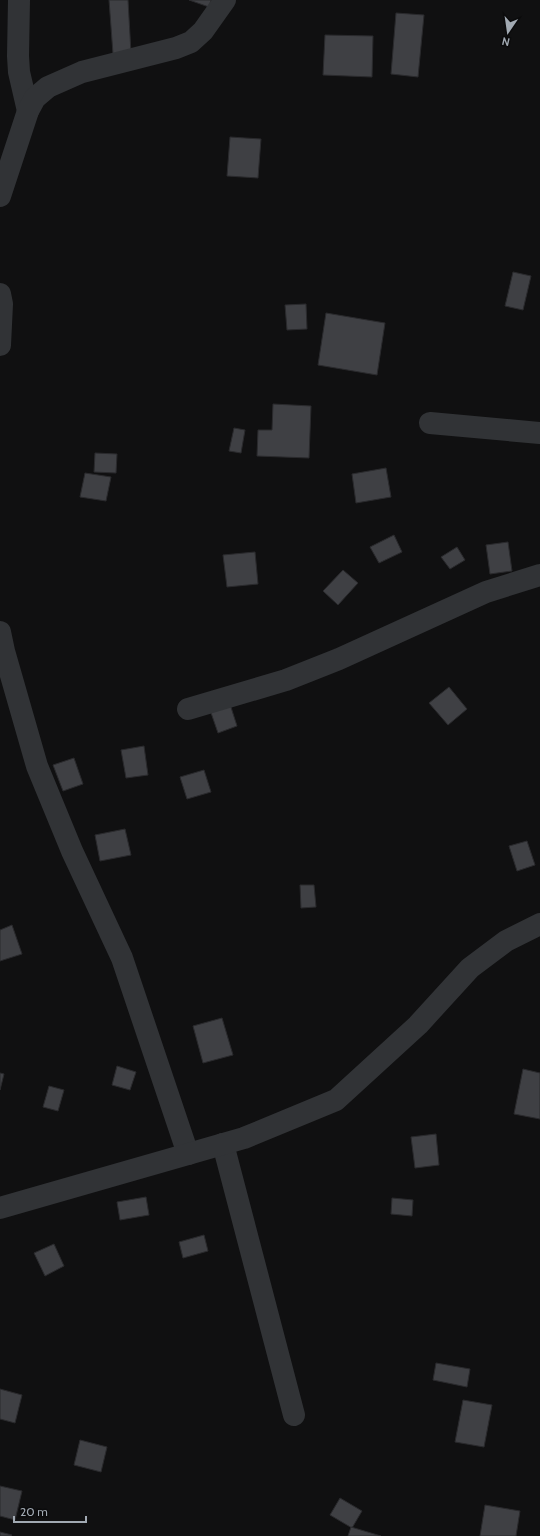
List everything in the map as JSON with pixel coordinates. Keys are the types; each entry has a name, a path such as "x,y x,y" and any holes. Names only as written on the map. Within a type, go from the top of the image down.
{"street":[{"path":"19,0 19,72 28,110"},
{"path":"0,196 28,110 35,98 48,87 82,72 176,48 191,42 203,30 225,0"},
{"path":"0,294 2,304 0,345"},
{"path":"430,423 540,433"},
{"path":"188,709 286,680 339,659 486,592 540,575"},
{"path":"0,632 4,651 37,766 72,851 122,958 188,1154"},
{"path":"0,1208 244,1138 336,1100 418,1025 470,968 506,940 540,924"},
{"path":"223,1144 294,1416"}],"building":[{"path":"109,0 128,0 131,53 113,54"},
{"path":"189,0 211,0 209,7"},
{"path":"396,13 424,15 418,77 391,74"},
{"path":"325,35 373,36 372,77 323,75"},
{"path":"230,137 261,139 258,178 227,176"},
{"path":"513,272 531,276 523,310 505,306"},
{"path":"306,304 307,329 287,330 285,305"},
{"path":"326,313 385,323 377,375 318,365"},
{"path":"273,404 311,406 309,458 257,456 258,430 272,430"},
{"path":"234,428 245,430 241,453 229,451"},
{"path":"95,453 117,454 116,473 94,472"},
{"path":"386,468 391,497 356,503 352,474"},
{"path":"85,473 111,477 106,501 80,497"},
{"path":"394,535 402,552 379,563 370,547"},
{"path":"508,542 512,571 490,574 486,545"},
{"path":"457,547 465,560 450,569 441,557"},
{"path":"255,552 258,584 227,587 223,555"},
{"path":"343,570 358,583 338,605 323,591"},
{"path":"449,687 467,709 448,725 429,703"},
{"path":"229,701 237,726 218,733 209,707"},
{"path":"144,746 148,775 126,778 121,750"},
{"path":"74,758 83,784 63,791 53,765"},
{"path":"204,770 211,792 187,799 180,777"},
{"path":"125,829 131,855 100,861 95,835"},
{"path":"527,841 535,865 517,871 509,846"},
{"path":"300,885 314,885 316,907 301,908"},
{"path":"12,925 22,954 0,961 0,930"},
{"path":"222,1018 233,1055 203,1063 193,1026"},
{"path":"117,1066 136,1072 130,1090 112,1085"},
{"path":"523,1069 540,1073 540,1119 514,1114"},
{"path":"0,1073 4,1074 0,1090"},
{"path":"49,1086 64,1090 58,1111 43,1107"},
{"path":"436,1134 439,1165 415,1168 411,1137"},
{"path":"146,1197 149,1215 120,1220 117,1202"},
{"path":"392,1198 413,1200 412,1216 391,1214"},
{"path":"204,1235 208,1251 183,1258 179,1242"},
{"path":"54,1244 64,1266 45,1276 34,1253"},
{"path":"436,1363 470,1369 467,1387 433,1380"},
{"path":"0,1389 22,1395 15,1423 0,1419"},
{"path":"463,1400 492,1405 484,1447 455,1442"},
{"path":"80,1440 107,1447 101,1472 74,1465"},
{"path":"0,1486 22,1491 15,1520 0,1516"},
{"path":"340,1498 362,1511 352,1528 330,1515"},
{"path":"485,1505 520,1511 516,1536 480,1536"},
{"path":"351,1527 381,1536 348,1536"},
{"path":"0,1532 12,1535 0,1536"}]}
